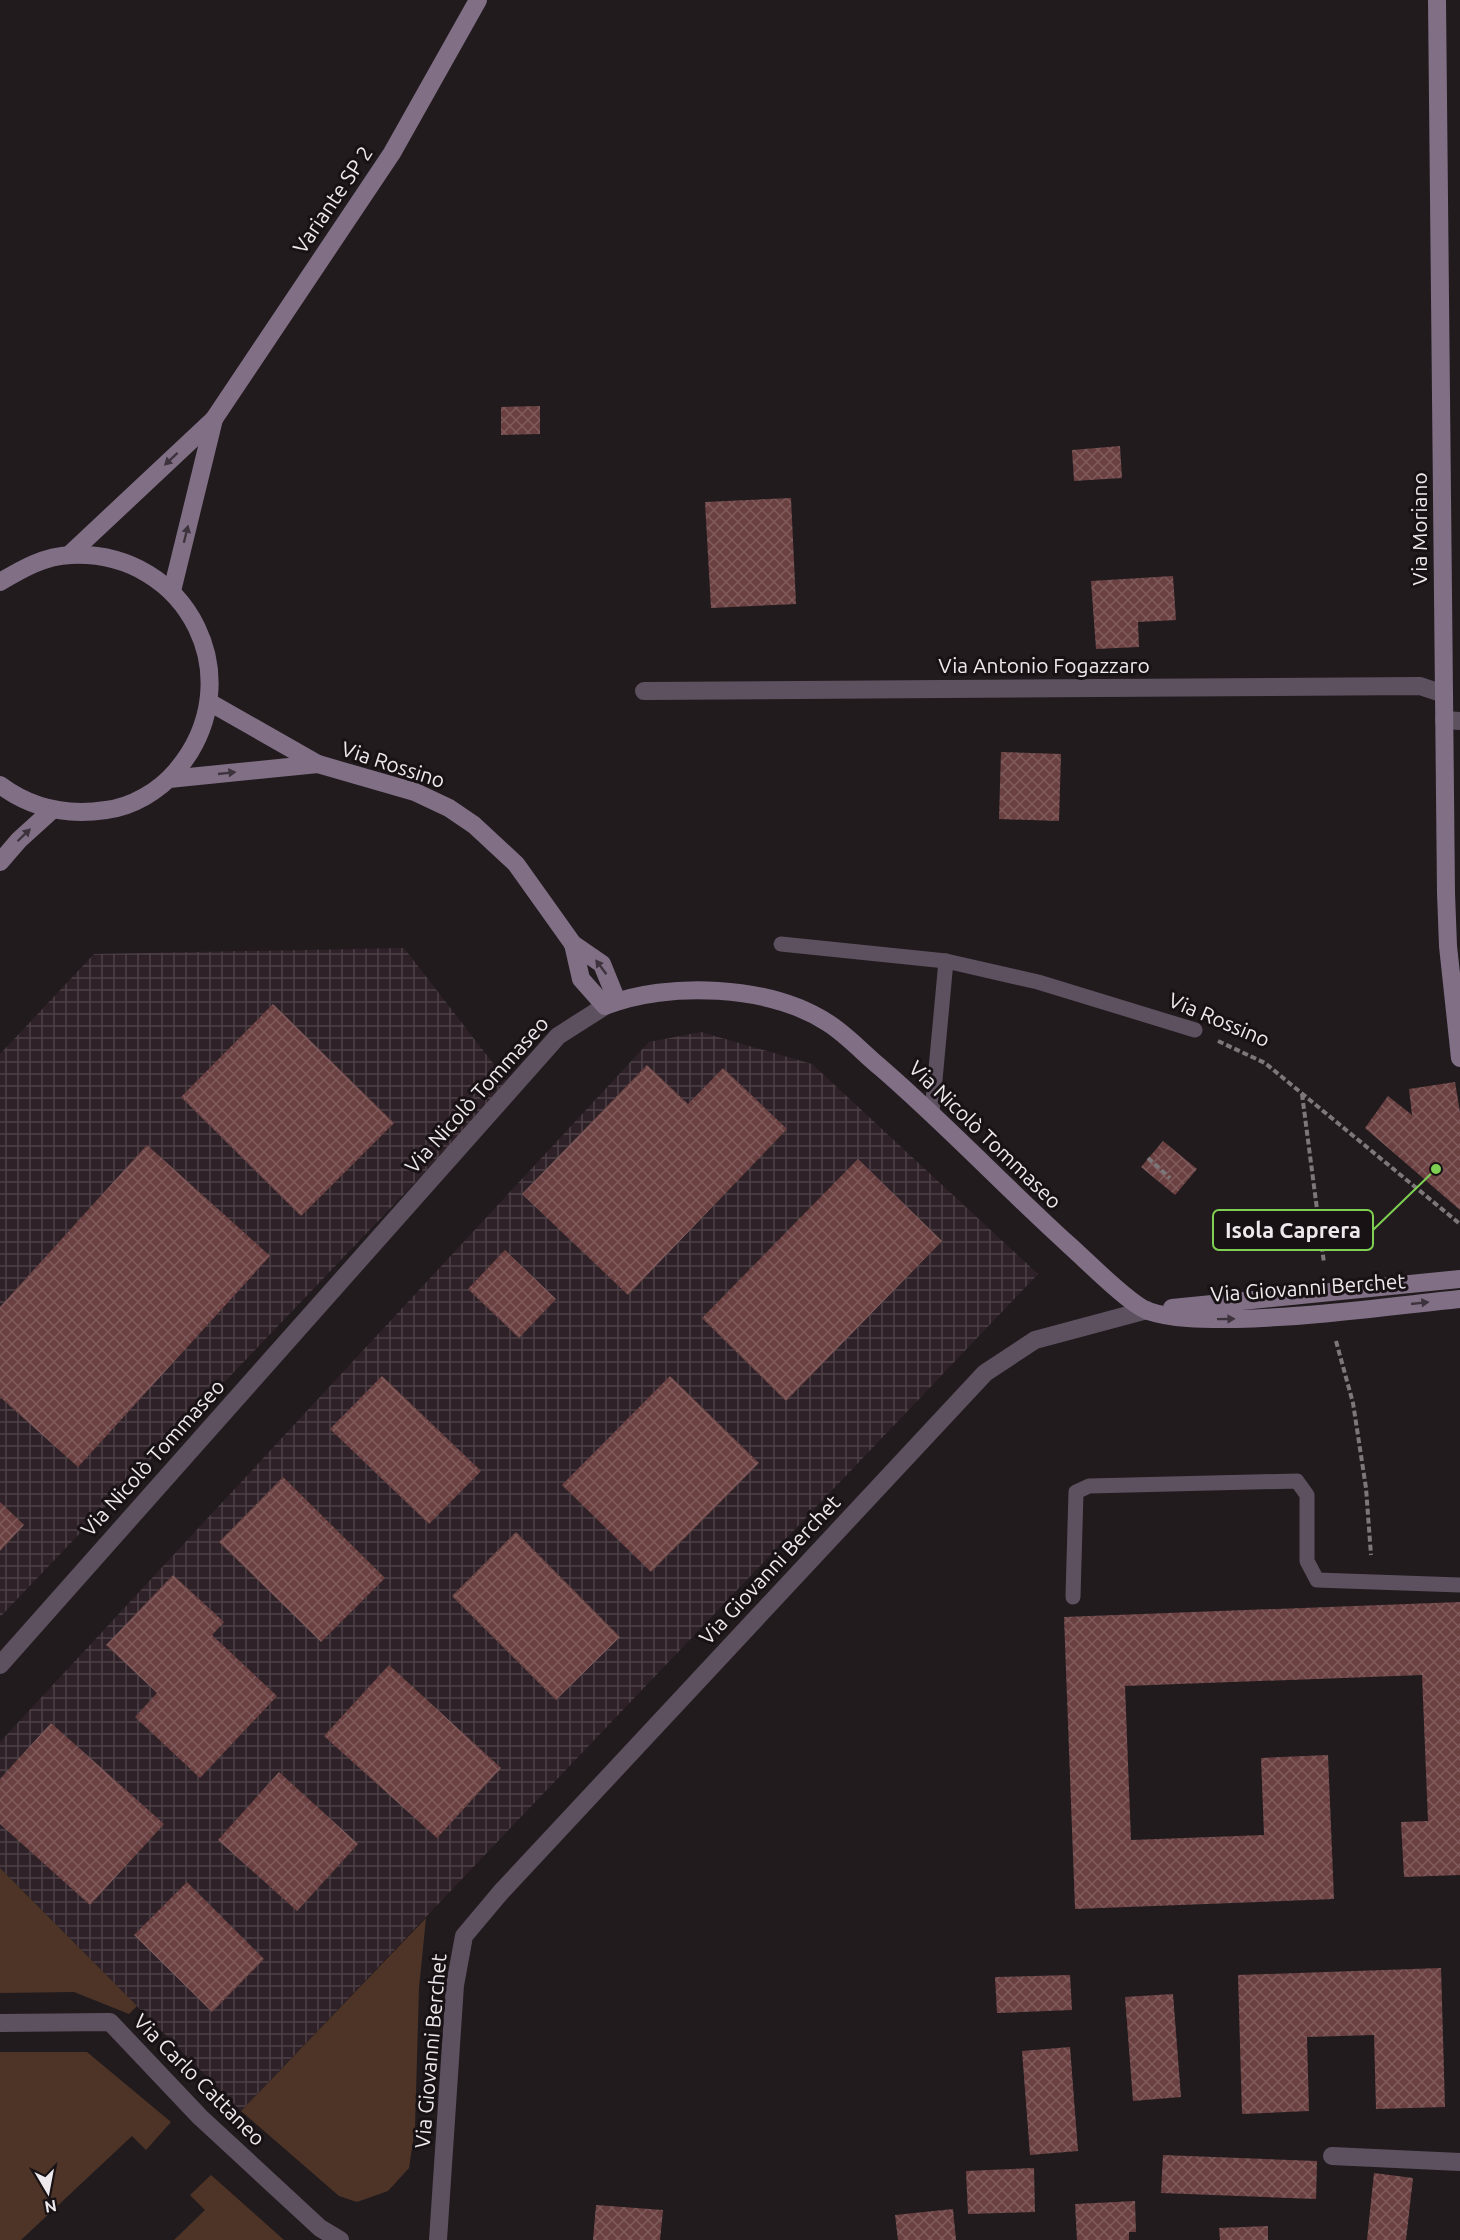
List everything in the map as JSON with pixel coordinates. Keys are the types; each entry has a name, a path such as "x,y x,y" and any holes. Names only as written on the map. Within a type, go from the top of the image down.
{"street":[{"name":"Variante SP 2","path":"69,555 214,419 392,153 478,0"},
{"name":"Via Moriano","path":"1437,0 1444,694 1452,720 1448,946 1460,1058"},
{"name":"Variante SP 2","path":"172,591 214,419"},
{"path":"0,582 32,563 69,555 107,556 133,566 172,591 191,615 204,642 210,672 209,702 197,739 188,757 169,779 144,798 114,809 82,814 51,811 17,798 0,785"},
{"name":"Via Antonio Fogazzaro","path":"644,691 1420,686 1444,694"},
{"name":"Via Rossino","path":"209,702 318,764 415,792 449,808 474,825 516,864 573,944 602,964 611,1003"},
{"name":"Via Rossino","path":"169,779 318,764"},
{"path":"0,862 19,840 51,811"},
{"name":"Via Rossino","path":"573,944 580,979 611,1003"},
{"name":"Via Nicolò Tommaseo","path":"0,1665 558,1036 611,1003 660,993 699,990 774,1000 800,1009 828,1023 932,1112 1050,1228 1106,1279 1147,1310"},
{"path":"1147,1310 1460,1279"},
{"name":"Via Giovanni Berchet","path":"438,2240 455,1985 464,1936 501,1892 984,1373 1035,1340 1147,1310 1186,1318 1270,1318 1460,1299"},
{"name":"Via Carlo Cattaneo","path":"0,2023 110,2022 200,2117 320,2228 340,2240"},
{"path":"1332,2156 1460,2162"}],"lane":[{"name":"Via Rossino","path":"781,944 946,961 1038,982 1195,1030"},
{"path":"932,1112 946,961"},
{"path":"1073,1597 1076,1492 1089,1486 1297,1481 1306,1495 1307,1561 1317,1580 1460,1585"}],"path":[{"name":"Via Rossino","path":"1195,1030 1265,1063 1460,1224"},
{"path":"1148,1158 1170,1178"}],"shaded area":[{"path":"404,948 509,1084 0,1617 0,1054 94,954"},
{"path":"701,1032 812,1064 1038,1274 241,2111 0,1868 0,1742 649,1042"},
{"path":"0,1868 137,2006 129,2014 74,1992 0,1993"},
{"path":"426,1918 419,1988 415,2128 409,2168 388,2191 357,2202 339,2196 241,2111"},
{"path":"0,2052 87,2052 171,2122 146,2150 132,2136 21,2240 0,2240"},
{"path":"211,2175 284,2240 174,2240 205,2210 190,2195"}],"building":[{"path":"540,406 540,434 501,435 501,407"},
{"path":"1120,446 1122,478 1074,481 1072,450"},
{"path":"791,498 796,604 711,608 705,502"},
{"path":"1173,576 1176,620 1138,622 1139,647 1096,649 1091,581"},
{"path":"1001,752 1061,754 1059,821 999,819"},
{"path":"273,1004 394,1123 301,1216 181,1097"},
{"path":"647,1065 688,1104 723,1068 787,1129 628,1295 522,1194"},
{"path":"1455,1082 1460,1112 1460,1210 1365,1128 1388,1096 1412,1115 1409,1089"},
{"path":"1163,1141 1197,1169 1175,1195 1141,1167"},
{"path":"147,1145 270,1256 78,1467 0,1397 0,1307"},
{"path":"858,1159 942,1241 786,1401 702,1318"},
{"path":"505,1250 556,1299 519,1338 468,1289"},
{"path":"382,1376 481,1471 429,1524 330,1429"},
{"path":"670,1376 759,1463 651,1572 562,1485"},
{"path":"283,1477 385,1578 321,1642 219,1542"},
{"path":"0,1502 24,1525 0,1551"},
{"path":"516,1532 620,1637 556,1700 452,1596"},
{"path":"173,1575 224,1622 212,1635 277,1696 200,1778 135,1717 157,1693 106,1645"},
{"path":"1460,1602 1460,1875 1404,1877 1401,1822 1428,1821 1422,1675 1125,1686 1131,1840 1264,1835 1261,1758 1328,1755 1334,1899 1075,1909 1064,1617"},
{"path":"389,1665 501,1768 437,1838 324,1736"},
{"path":"51,1723 164,1824 90,1905 0,1824 0,1779"},
{"path":"279,1772 358,1844 297,1911 218,1840"},
{"path":"187,1882 264,1959 212,2012 134,1935"},
{"path":"1441,1968 1445,2107 1376,2109 1374,2035 1307,2037 1309,2111 1242,2114 1238,1975"},
{"path":"1070,1975 1072,2010 997,2013 995,1977"},
{"path":"1173,1994 1181,2097 1133,2101 1125,1997"},
{"path":"1070,2047 1078,2151 1030,2155 1022,2051"},
{"path":"1163,2155 1317,2161 1316,2199 1161,2193"},
{"path":"1034,2168 1035,2212 968,2214 966,2171"},
{"path":"1374,2173 1413,2178 1406,2240 1367,2240"},
{"path":"1135,2201 1136,2232 1129,2232 1129,2240 1077,2240 1075,2204"},
{"path":"596,2205 663,2210 660,2240 593,2240"},
{"path":"953,2209 956,2240 898,2240 895,2215"},
{"path":"1268,2226 1268,2240 1220,2240 1219,2228"}],"place":[{"name":"Isola Caprera","path":"1436,1169"}]}
